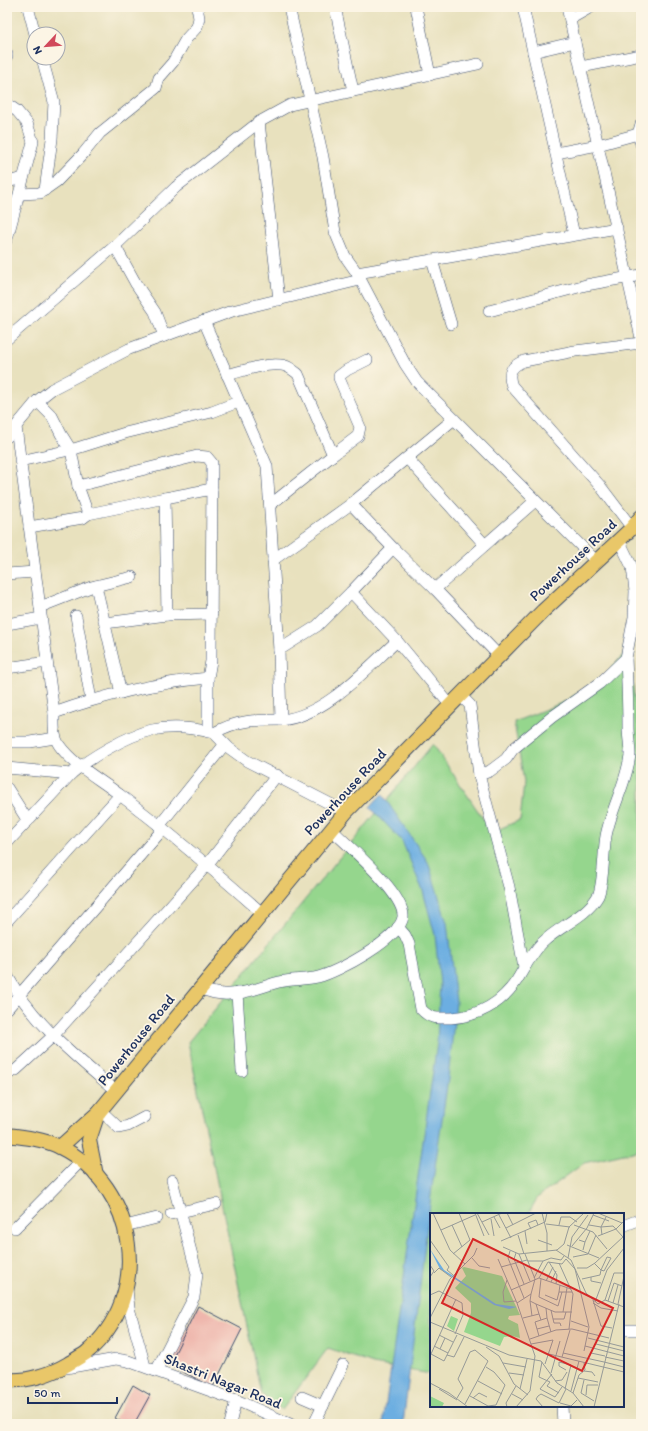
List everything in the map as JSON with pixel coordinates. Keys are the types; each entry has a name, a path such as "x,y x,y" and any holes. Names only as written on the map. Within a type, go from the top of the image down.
{"main road":[{"name":"Powerhouse Road","path":"99,1111 331,829 500,657 543,611 632,528 641,517"},
{"path":"60,1147 99,1111"},
{"path":"96,1175 89,1140 99,1111"},
{"path":"7,1134 33,1138 60,1147 96,1175 108,1188 119,1209 125,1226 129,1252 126,1285 116,1313 106,1330 85,1353 60,1369 40,1376 7,1380"}],"street":[{"path":"28,7 33,26"},
{"path":"34,192 57,181 83,154 100,133 156,88 159,78 173,62 186,39 197,27 199,18 197,7"},
{"path":"289,7 323,158 335,232 344,256 358,276 405,364 417,382 596,561"},
{"path":"335,7 353,91"},
{"path":"416,7 430,76"},
{"path":"523,7 574,235"},
{"path":"567,7 641,338"},
{"path":"570,19 592,7"},
{"path":"533,52 575,42"},
{"path":"581,67 641,55"},
{"path":"7,339 114,246 176,187 259,122 290,105 430,76 478,64"},
{"path":"7,239 34,192 52,139 54,102 44,66"},
{"path":"7,104 17,110 27,123 33,142 23,178"},
{"path":"259,122 279,300"},
{"path":"556,153 598,145 640,134"},
{"path":"23,178 34,192"},
{"path":"7,182 23,178"},
{"path":"7,437 37,401 52,389 130,349 232,311 279,300 358,276 432,260 616,228"},
{"path":"114,246 136,284 155,312 164,336"},
{"path":"432,260 451,324"},
{"path":"489,311 586,285 641,275"},
{"path":"204,321 238,402 268,466 279,650 281,720"},
{"path":"632,528 602,487 512,386 509,377 510,370 517,364 524,361 575,351 641,343"},
{"path":"270,505 358,436 360,427 339,376 367,360"},
{"path":"227,375 269,365 282,365 290,368 298,374 333,455"},
{"path":"37,401 52,416 71,450 78,486 88,514"},
{"path":"20,461 71,450 125,433 212,412 238,402"},
{"path":"273,560 351,504 454,419"},
{"path":"16,427 58,742 78,763 207,865 262,913"},
{"path":"78,486 197,456 207,457 212,463 212,614 211,661 208,678 211,733"},
{"path":"407,458 485,546"},
{"path":"29,527 83,518 88,514 212,489"},
{"path":"165,498 168,615"},
{"path":"436,589 535,501"},
{"path":"351,504 436,589 500,657"},
{"path":"398,927 405,935 409,944 421,1009 427,1016 436,1018 467,1017 486,1009 501,998 516,982 524,968 543,942 582,913 598,896 610,820 630,755 626,658 634,617 635,591 632,567 619,540"},
{"path":"279,650 317,626 394,548"},
{"path":"7,574 35,572"},
{"path":"40,607 96,586 132,577"},
{"path":"96,586 122,693"},
{"path":"351,592 397,641 451,706"},
{"path":"105,623 168,615 212,614"},
{"path":"76,616 91,700"},
{"path":"7,624 41,618"},
{"path":"211,733 232,724 249,720 281,720 293,718 322,706 397,641"},
{"path":"479,775 490,771 506,759 513,749 600,683 626,658"},
{"path":"7,668 47,662"},
{"path":"54,713 91,700 174,681 208,678"},
{"path":"461,696 470,706 479,775 509,887 524,968"},
{"path":"7,843 71,774 78,763 152,730 194,728 211,733 247,761 349,810"},
{"path":"7,742 58,742"},
{"path":"7,1008 161,828 225,744"},
{"path":"7,768 71,774"},
{"path":"7,1074 16,1070 52,1037 207,865 276,775"},
{"path":"7,788 28,821"},
{"path":"7,921 120,795"},
{"path":"200,989 220,994 237,993 279,982 318,976 333,972 368,952 398,927 402,917 401,909 387,885 331,829"},
{"path":"7,975 18,996 52,1037 116,1091"},
{"path":"237,993 242,1071"},
{"path":"99,1111 119,1128 128,1126 145,1117"},
{"path":"15,1228 81,1162"},
{"path":"156,1371 194,1296 197,1274 176,1213 172,1180"},
{"path":"176,1213 216,1204"},
{"path":"125,1226 157,1218"},
{"path":"624,1226 641,1219"},
{"path":"126,1285 129,1308 145,1366"},
{"path":"624,1330 641,1330"},
{"name":"Shastri Nagar Road","path":"60,1369 116,1359 128,1361 236,1400 290,1424"},
{"path":"314,1424 343,1365"},
{"path":"302,1397 323,1406"},
{"path":"230,1424 236,1400"},
{"path":"562,1407 562,1424"}],"green space":[{"path":"628,649 638,724 641,727 641,1150 584,1163 538,1197 529,1213 430,1213 430,1374 373,1364 328,1348 282,1410 261,1394 188,1042 433,744 492,832 520,820 524,782 514,722 564,702 605,676"}],"water":[{"path":"382,794 428,862 447,923 456,1002 448,1079 432,1187 403,1424 383,1424 437,1043 440,984 435,935 423,891 402,841 370,807"}],"building":[{"path":"198,1306 242,1329 213,1387 169,1365"},
{"path":"133,1385 150,1395 134,1424 125,1424 115,1418"}]}
